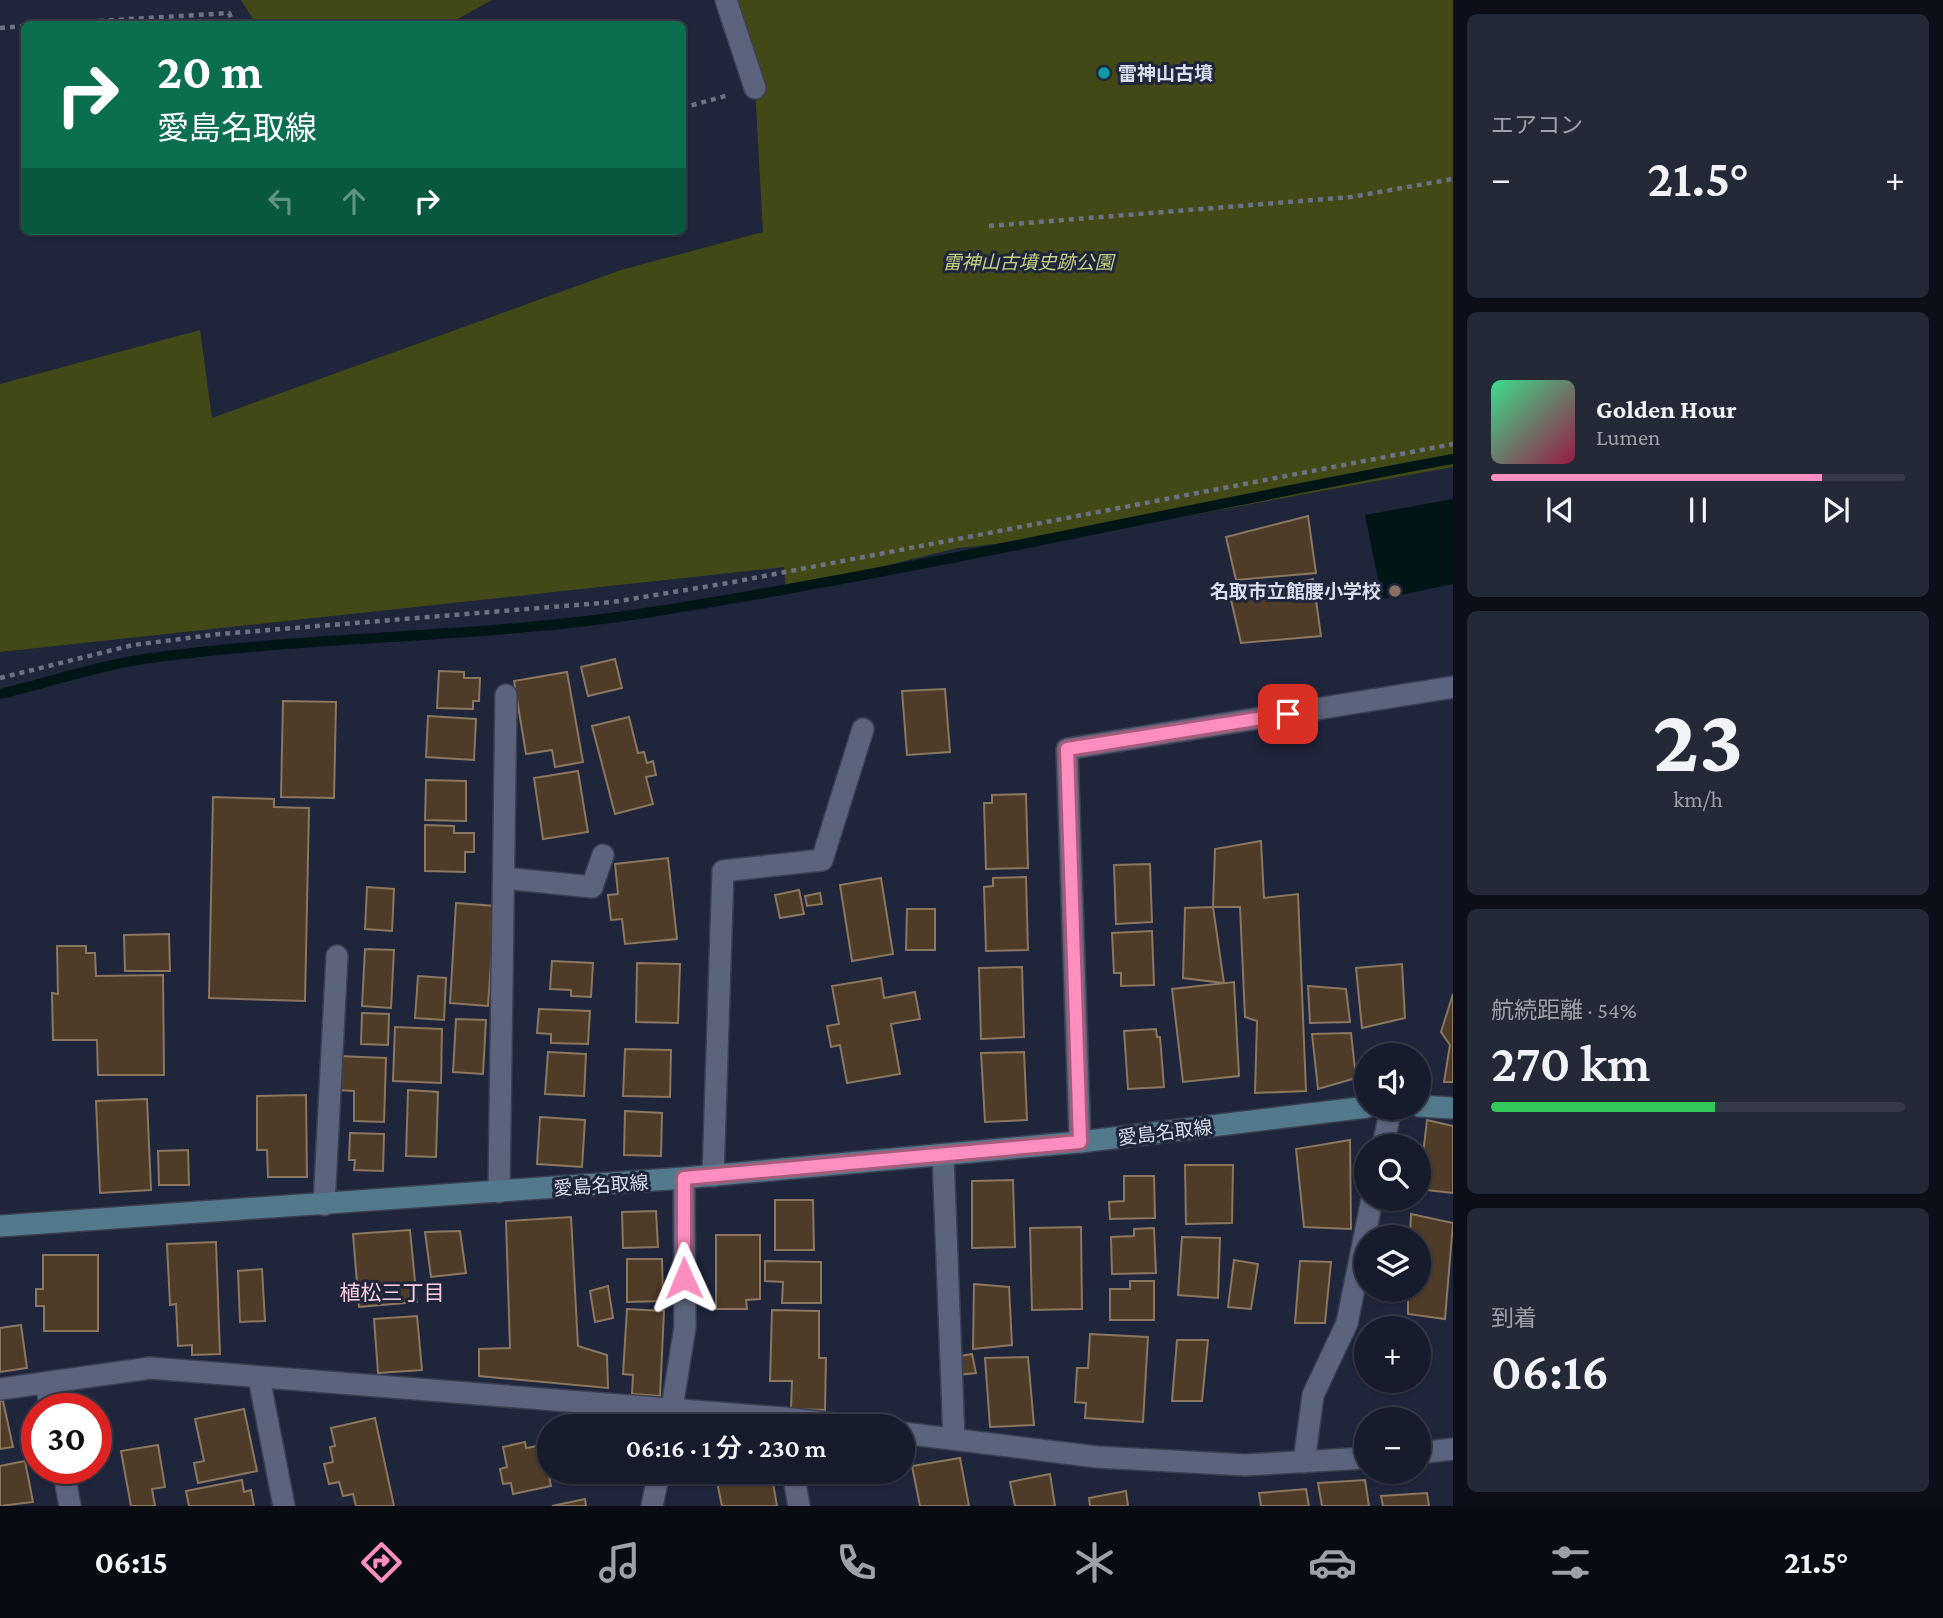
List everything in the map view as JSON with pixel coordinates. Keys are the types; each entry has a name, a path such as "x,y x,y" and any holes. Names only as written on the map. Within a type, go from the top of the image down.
{"main road":[{"path":"1431,1107 1453,1108"},
{"name":"愛島名取線","path":"0,1226 713,1176 1080,1142 1354,1109"}],"street":[{"path":"726,0 755,88"},
{"path":"1080,1142 1067,749 1453,687"},
{"path":"499,1192 506,695"},
{"path":"713,1176 723,871 822,860 863,729"},
{"path":"504,878 592,887 603,855"},
{"path":"324,1205 337,956"},
{"path":"943,1155 954,1439"},
{"path":"672,1414 685,1327 684,1178"},
{"path":"1304,1462 1313,1395 1346,1323 1369,1211"},
{"path":"0,1389 150,1368 621,1414"},
{"path":"259,1378 284,1506"},
{"path":"46,1383 48,1393"},
{"path":"915,1434 1097,1457 1245,1465 1354,1459"},
{"path":"1431,1452 1453,1449"},
{"path":"66,1484 70,1506"},
{"path":"652,1506 657,1484"},
{"path":"795,1484 799,1506"}],"path":[{"path":"99,21 229,13 233,21"},
{"path":"0,28 21,26"},
{"path":"686,107 755,88"},
{"path":"989,226 1351,197 1453,179"},
{"path":"0,678 133,645 220,634 613,602 728,583 1453,444"}],"green space":[{"path":"241,0 492,0 454,21 254,21"},
{"name":"雷神山古墳史跡公園","path":"731,0 1453,0 1453,467 1088,534 958,548 786,590 784,567 0,652 0,384 200,330 212,418 621,270 763,232 755,88"}],"shaded area":[{"path":"1453,499 1453,584 1382,599 1365,515"}],"building":[{"path":"1308,516 1316,573 1236,580 1226,537"},
{"path":"1313,579 1321,636 1241,643 1231,600"},
{"path":"615,659 622,688 588,696 581,667"},
{"path":"439,671 464,672 464,678 480,678 479,701 473,701 473,709 437,708"},
{"path":"567,672 583,762 555,767 552,750 526,754 514,681"},
{"path":"945,689 950,752 907,755 902,691"},
{"path":"283,701 336,702 334,798 281,797"},
{"path":"428,716 476,719 474,760 426,757"},
{"path":"629,717 638,753 644,752 647,763 653,761 656,775 646,777 653,804 615,814 592,726"},
{"path":"578,771 588,832 543,839 534,778"},
{"path":"426,780 466,781 466,821 425,820"},
{"path":"1026,794 1028,868 986,869 984,803 992,803 992,795"},
{"path":"213,797 274,799 274,807 309,808 305,1001 209,998"},
{"path":"425,825 454,826 454,833 474,833 474,852 465,852 465,872 425,871"},
{"path":"1261,841 1264,898 1298,894 1306,1091 1255,1093 1257,1021 1245,1017 1240,907 1213,907 1215,849"},
{"path":"668,858 677,939 625,944 622,919 611,920 608,895 618,894 615,864"},
{"path":"1150,864 1152,922 1116,924 1114,865"},
{"path":"1026,877 1028,950 986,951 984,887 993,886 993,878"},
{"path":"881,878 893,954 852,961 840,885"},
{"path":"367,887 394,889 392,931 365,929"},
{"path":"799,890 804,914 780,918 775,895"},
{"path":"820,893 822,904 807,906 805,896"},
{"path":"456,903 495,906 488,1006 450,1003"},
{"path":"1213,907 1224,983 1183,978 1185,908"},
{"path":"907,909 935,909 935,950 906,950"},
{"path":"1152,931 1154,985 1121,986 1121,973 1114,973 1112,933"},
{"path":"169,934 170,971 125,971 124,935"},
{"path":"57,946 86,946 86,953 95,953 96,976 163,975 164,1075 98,1075 97,1040 53,1040 52,993 58,994"},
{"path":"365,949 394,950 391,1008 362,1006"},
{"path":"552,961 593,963 591,997 571,996 571,990 550,989"},
{"path":"637,963 680,964 678,1023 636,1022"},
{"path":"1402,964 1405,1018 1362,1028 1356,968"},
{"path":"1022,967 1024,1037 981,1039 979,968"},
{"path":"418,976 446,978 444,1020 415,1018"},
{"path":"881,978 884,998 915,992 920,1019 891,1024 900,1074 847,1083 840,1045 831,1047 827,1026 839,1024 832,986"},
{"path":"1234,982 1239,1076 1183,1082 1172,989"},
{"path":"1308,986 1346,989 1350,1022 1310,1023"},
{"path":"1453,994 1453,1082 1444,1082 1450,1045 1441,1032"},
{"path":"539,1009 590,1011 588,1044 551,1043 551,1034 537,1033"},
{"path":"362,1013 389,1014 388,1045 361,1044"},
{"path":"456,1019 486,1020 483,1074 453,1072"},
{"path":"395,1027 442,1029 441,1083 393,1081"},
{"path":"1156,1029 1157,1037 1160,1037 1164,1087 1128,1089 1124,1031"},
{"path":"1351,1033 1354,1079 1318,1089 1312,1034"},
{"path":"625,1049 671,1050 670,1097 623,1096"},
{"path":"548,1052 586,1054 584,1096 545,1094"},
{"path":"1024,1052 1027,1120 985,1122 981,1053"},
{"path":"339,1056 386,1058 384,1122 354,1121 354,1091 339,1090"},
{"path":"408,1090 438,1092 436,1157 406,1156"},
{"path":"306,1095 307,1177 268,1177 267,1150 257,1150 257,1096"},
{"path":"147,1099 151,1190 100,1193 96,1101"},
{"path":"625,1111 662,1113 661,1156 624,1155"},
{"path":"540,1117 585,1120 582,1167 537,1164"},
{"path":"1427,1120 1453,1126 1453,1193 1431,1190 1431,1134 1425,1134"},
{"path":"350,1133 384,1134 383,1171 354,1170 355,1160 349,1160"},
{"path":"1350,1140 1351,1229 1304,1227 1296,1149"},
{"path":"188,1150 189,1185 159,1185 158,1151"},
{"path":"1185,1165 1233,1165 1232,1223 1186,1224"},
{"path":"1124,1176 1154,1176 1155,1218 1110,1219 1109,1202 1124,1201"},
{"path":"1013,1180 1015,1247 972,1248 972,1181"},
{"path":"775,1200 813,1200 814,1250 775,1250"},
{"path":"656,1211 658,1247 623,1248 622,1212"},
{"path":"1411,1214 1453,1223 1445,1319 1408,1314 1408,1302 1431,1302 1431,1225 1411,1225"},
{"path":"571,1217 578,1346 607,1355 608,1388 479,1376 479,1349 510,1348 506,1221"},
{"path":"1081,1227 1082,1309 1032,1310 1030,1228"},
{"path":"1154,1228 1156,1273 1112,1274 1111,1237 1134,1236 1134,1229"},
{"path":"410,1230 417,1302 359,1307 353,1234"},
{"path":"460,1231 466,1273 431,1277 425,1232"},
{"path":"716,1235 760,1235 760,1299 746,1300 747,1309 716,1309"},
{"path":"1182,1237 1220,1238 1218,1298 1178,1295"},
{"path":"216,1242 220,1354 192,1355 192,1345 178,1346 176,1304 170,1305 167,1244"},
{"path":"43,1255 98,1255 98,1331 44,1331 44,1306 36,1306 36,1289 43,1289"},
{"path":"627,1259 662,1259 663,1301 627,1302"},
{"path":"1234,1260 1258,1264 1251,1309 1228,1307"},
{"path":"765,1261 821,1262 821,1303 782,1303 783,1282 765,1281"},
{"path":"1300,1261 1331,1262 1325,1323 1295,1323"},
{"path":"262,1269 265,1321 240,1322 238,1271"},
{"path":"1130,1281 1154,1281 1154,1320 1110,1320 1110,1289 1130,1289"},
{"path":"974,1284 1009,1287 1012,1345 973,1349"},
{"path":"608,1286 613,1318 595,1322 590,1291"},
{"path":"627,1309 664,1311 660,1396 632,1394 633,1375 623,1374"},
{"path":"772,1310 819,1311 819,1358 826,1358 825,1410 791,1409 792,1381 770,1381"},
{"path":"417,1316 422,1370 378,1373 374,1319"},
{"path":"21,1325 27,1368 0,1372 0,1328"},
{"path":"1090,1334 1148,1337 1143,1422 1085,1418 1086,1403 1075,1402 1077,1368 1088,1368"},
{"path":"1177,1340 1208,1340 1202,1401 1172,1401"},
{"path":"972,1354 976,1373 957,1375 960,1356"},
{"path":"1028,1357 1034,1425 990,1427 985,1358"},
{"path":"0,1401 3,1401 13,1447 0,1449"},
{"path":"244,1409 257,1471 198,1483 194,1463 204,1461 195,1419"},
{"path":"375,1418 394,1506 356,1506 353,1494 343,1496 339,1482 329,1484 324,1464 333,1462 330,1447 335,1446 331,1428"},
{"path":"525,1442 526,1448 537,1446 537,1484 551,1486 513,1494 511,1483 503,1484 500,1469 507,1467 503,1447"},
{"path":"158,1445 165,1487 152,1489 155,1506 131,1506 121,1451"},
{"path":"960,1458 969,1506 920,1506 915,1466"},
{"path":"21,1462 21,1484 29,1484 33,1502 0,1506 0,1466"},
{"path":"1050,1474 1055,1506 1015,1506 1010,1482"},
{"path":"242,1480 244,1492 251,1490 254,1506 189,1506 186,1491"},
{"path":"1354,1481 1354,1484 1366,1484 1369,1506 1322,1506 1318,1483"},
{"path":"717,1484 773,1484 777,1506 722,1506"},
{"path":"1306,1489 1309,1506 1261,1506 1259,1493"},
{"path":"1126,1491 1128,1506 1090,1506 1089,1498"},
{"path":"1427,1493 1429,1506 1383,1506 1381,1496"},
{"path":"585,1499 586,1506 552,1506"}],"waterway":[{"path":"0,694 126,662 206,651 520,628 645,613 949,559 1453,459"}],"place":[{"name":"雷神山古墳","path":"1104,73"},
{"name":"名取市立館腰小学校","path":"1395,591"}],"district":[{"name":"植松三丁目","path":"392,1293"}],"route":[{"path":"684,1278 684,1178 1080,1142 1067,749 1288,714"}]}
